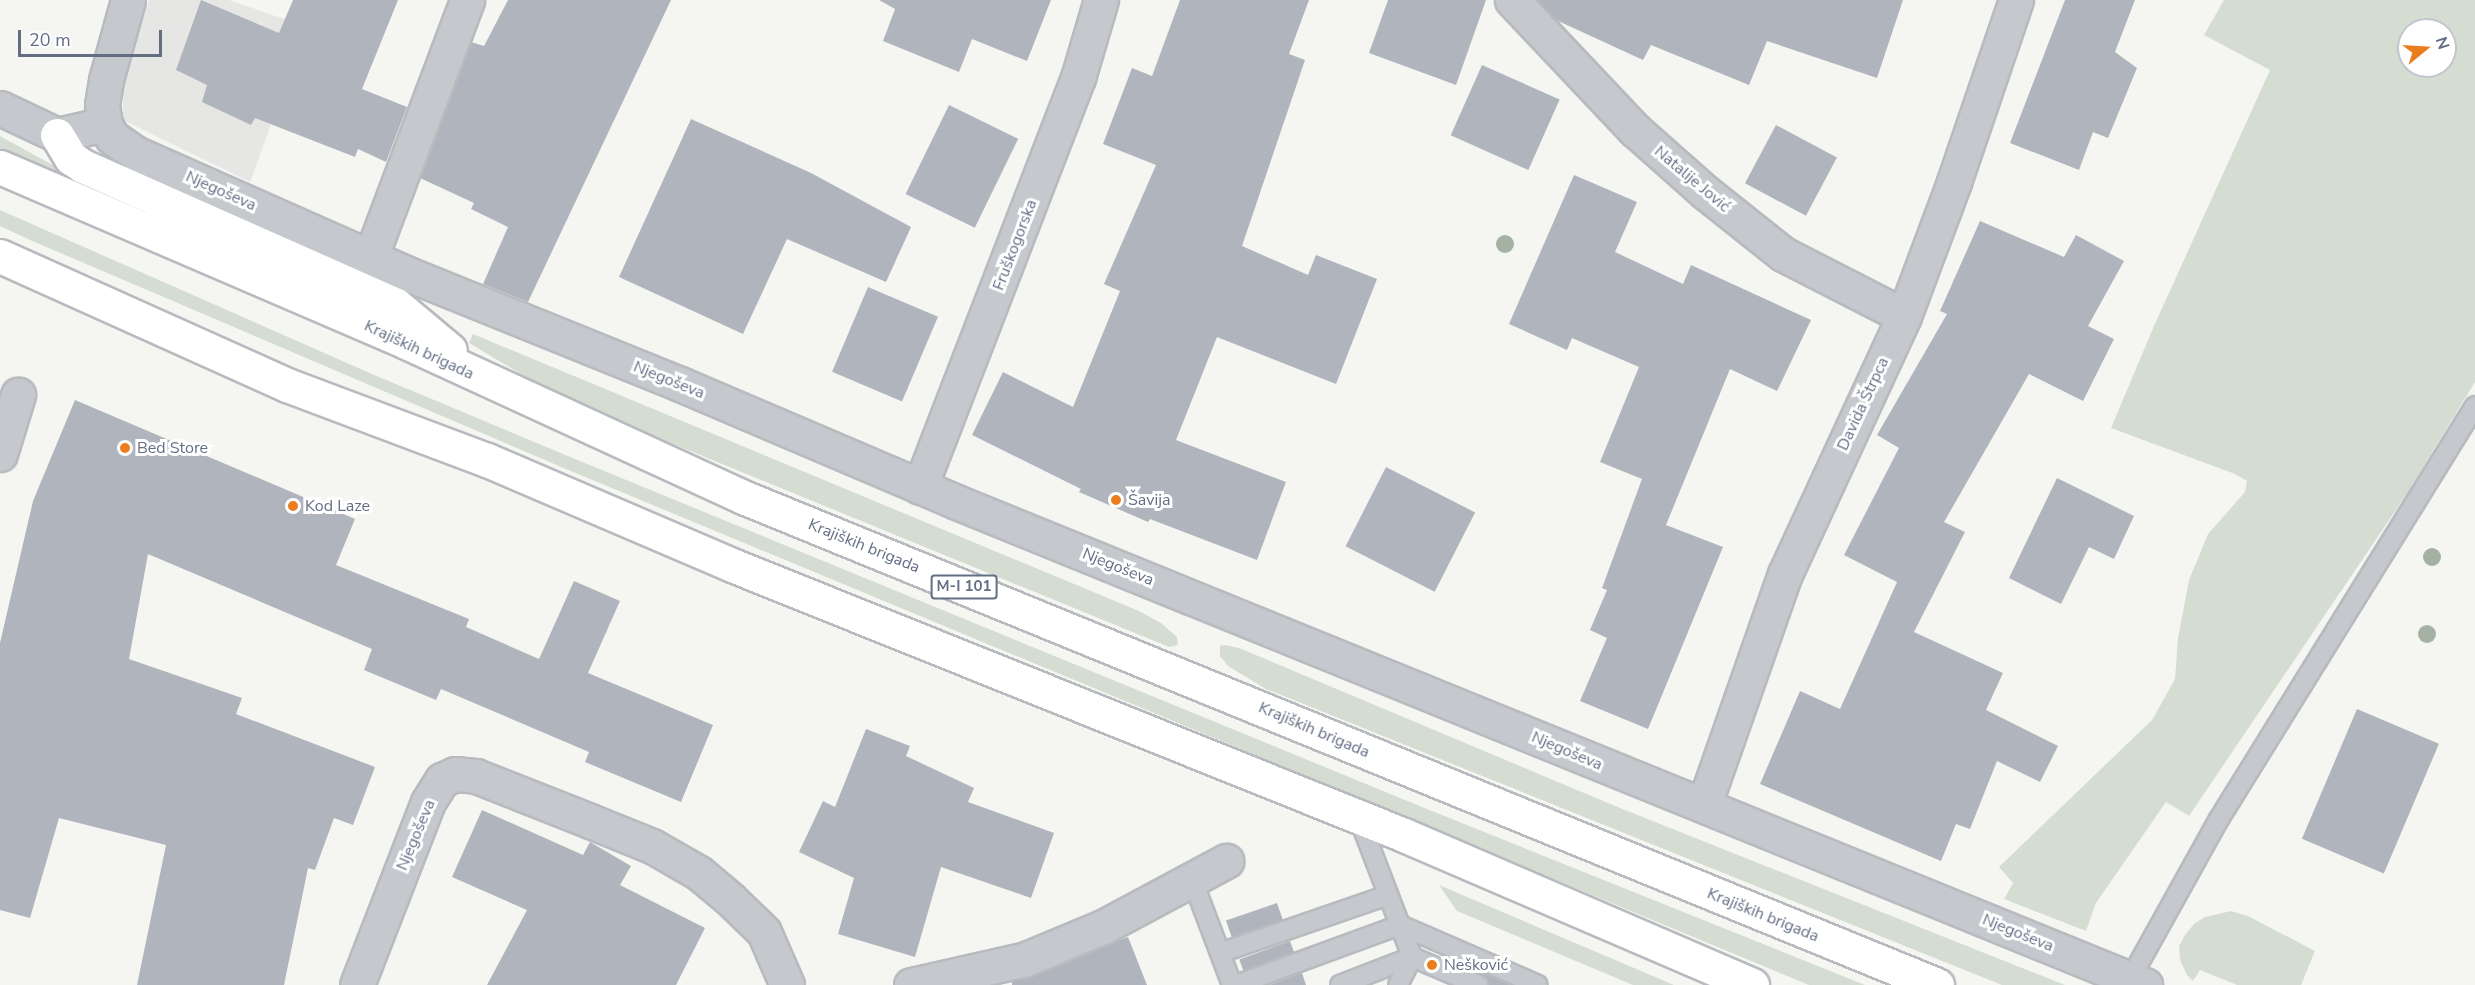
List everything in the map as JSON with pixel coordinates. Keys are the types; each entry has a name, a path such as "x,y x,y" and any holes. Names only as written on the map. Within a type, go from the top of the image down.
{"main road":[{"path":"57,135 71,158 83,166 396,305 483,379"},
{"name":"Krajiških brigada","path":"0,167 406,342 743,497 1937,985"},
{"path":"0,256 288,385 487,460 732,565 1358,816 1752,985"}],"street":[{"path":"0,108 57,135 105,124 102,105 103,92 128,0"},
{"path":"371,256 466,0"},
{"name":"Fruškogorska","path":"920,487 1078,78 1101,0"},
{"name":"Natalije Jović","path":"1512,0 1635,130 1705,192 1784,254 1904,315"},
{"name":"Davida Štrpca","path":"1704,805 1785,574 1904,315 1954,182 2016,0"},
{"name":"Njegoševa","path":"105,124 112,137 135,153 371,256 920,487 2138,982"},
{"path":"0,454 18,395"},
{"name":"Njegoševa","path":"357,985 428,802 442,780 455,774 476,776 652,846 699,873 764,932 787,985"},
{"path":"911,985 1026,959 1103,927 1226,861"}],"lane":[{"path":"2138,982 2219,819 2475,406"},
{"path":"1358,816 1412,957 1398,985"},
{"path":"1192,879 1234,985 1400,925 1538,985"},
{"path":"1220,953 1388,895"},
{"path":"1340,985 1412,957 1478,985"}],"shaded area":[{"path":"149,0 229,0 307,27 250,182 123,120 123,80"},
{"path":"2224,0 2475,0 2475,382 2406,495 2189,816 2166,802 2096,903 2086,931 2004,899 2013,883 1999,867 2152,720 2175,679 2178,638 2189,580 2208,534 2245,492 2247,481 2235,474 2111,428 2154,326 2270,70 2204,35"},
{"path":"0,136 58,168 62,177 0,156"},
{"path":"0,210 372,374 563,454 1427,809 1865,985 1809,985 566,469 30,240 0,226"},
{"path":"473,334 1139,611 1161,623 1177,637 1178,645 1169,647 561,398 469,343"},
{"path":"1220,646 1239,648 1620,808 2065,985 2002,985 1266,689 1228,666 1220,656"},
{"path":"1439,885 1674,985 1633,985 1457,911"},
{"path":"2231,911 2248,916 2315,951 2301,985 2237,985 2200,970 2193,981 2187,975 2180,960 2179,946 2185,935 2194,924 2205,917"}],"building":[{"path":"201,0 279,33 293,0 398,0 362,89 407,107 386,162 358,149 355,157 255,118 251,125 202,102 207,85 176,70"},
{"path":"508,0 671,0 528,302 483,284 508,227 471,209 474,203 420,178 471,42 484,46"},
{"path":"879,0 1051,0 1027,61 972,39 959,72 883,41 895,9"},
{"path":"1180,0 1309,0 1289,54 1305,60 1242,246 1308,275 1316,255 1377,279 1336,384 1217,337 1176,440 1286,482 1257,560 1150,519 1148,522 1079,492 1081,489 972,435 1003,372 1073,407 1120,291 1104,284 1156,165 1103,144 1132,68 1152,76"},
{"path":"1388,0 1486,0 1456,85 1369,53"},
{"path":"1538,0 1903,0 1877,78 1767,41 1749,85 1651,45 1643,60 1556,20"},
{"path":"2065,0 2135,0 2115,52 2137,68 2108,138 2093,132 2079,170 2010,143"},
{"path":"1482,65 1560,100 1528,170 1451,135"},
{"path":"949,105 1018,139 975,228 906,194"},
{"path":"691,119 811,173 911,227 886,282 787,239 743,334 619,277"},
{"path":"1776,125 1837,157 1806,216 1745,183"},
{"path":"1574,175 1637,202 1615,252 1683,284 1691,265 1811,320 1777,391 1730,369 1666,525 1723,547 1648,729 1580,701 1607,638 1590,630 1607,590 1602,588 1642,479 1600,462 1639,367 1572,338 1567,350 1509,324"},
{"path":"1980,221 2064,257 2076,235 2124,261 2088,326 2114,339 2083,401 2029,374 1944,522 1965,532 1914,632 2003,673 1986,710 2058,746 2040,782 1997,761 1970,829 1956,824 1941,861 1760,784 1800,691 1840,709 1897,582 1844,555 1899,448 1877,435 1947,314 1940,311"},
{"path":"868,287 938,317 902,401 832,372"},
{"path":"75,400 355,519 336,565 469,619 466,627 539,659 574,581 620,601 588,673 713,725 681,802 585,762 589,752 441,689 436,700 364,670 372,649 148,554 129,659 242,698 236,714 375,767 353,825 334,818 315,870 308,868 284,985 137,985 166,845 59,818 30,918 0,910 0,643 33,501"},
{"path":"1386,467 1475,512 1435,592 1346,546"},
{"path":"2057,478 2134,516 2114,559 2089,547 2061,604 2009,578"},
{"path":"2357,709 2439,744 2384,874 2302,839"},
{"path":"866,729 910,746 906,756 974,788 968,802 1054,833 1031,898 941,867 915,957 838,934 854,878 799,852 823,801 835,807"},
{"path":"482,810 583,855 590,842 631,866 620,885 705,928 676,985 487,985 527,910 452,877"},
{"path":"1277,903 1283,920 1232,938 1226,921"},
{"path":"1128,937 1147,985 1012,985 1012,982"},
{"path":"1290,941 1294,952 1243,971 1239,959"},
{"path":"1443,956 1510,985 1489,985 1483,975"},
{"path":"1302,973 1306,985 1269,985"}],"place":[{"name":"Bed Store","path":"125,448"},
{"name":"Šavija","path":"1116,500"},
{"name":"Kod Laze","path":"293,506"},
{"name":"Nešković","path":"1432,965"}]}
